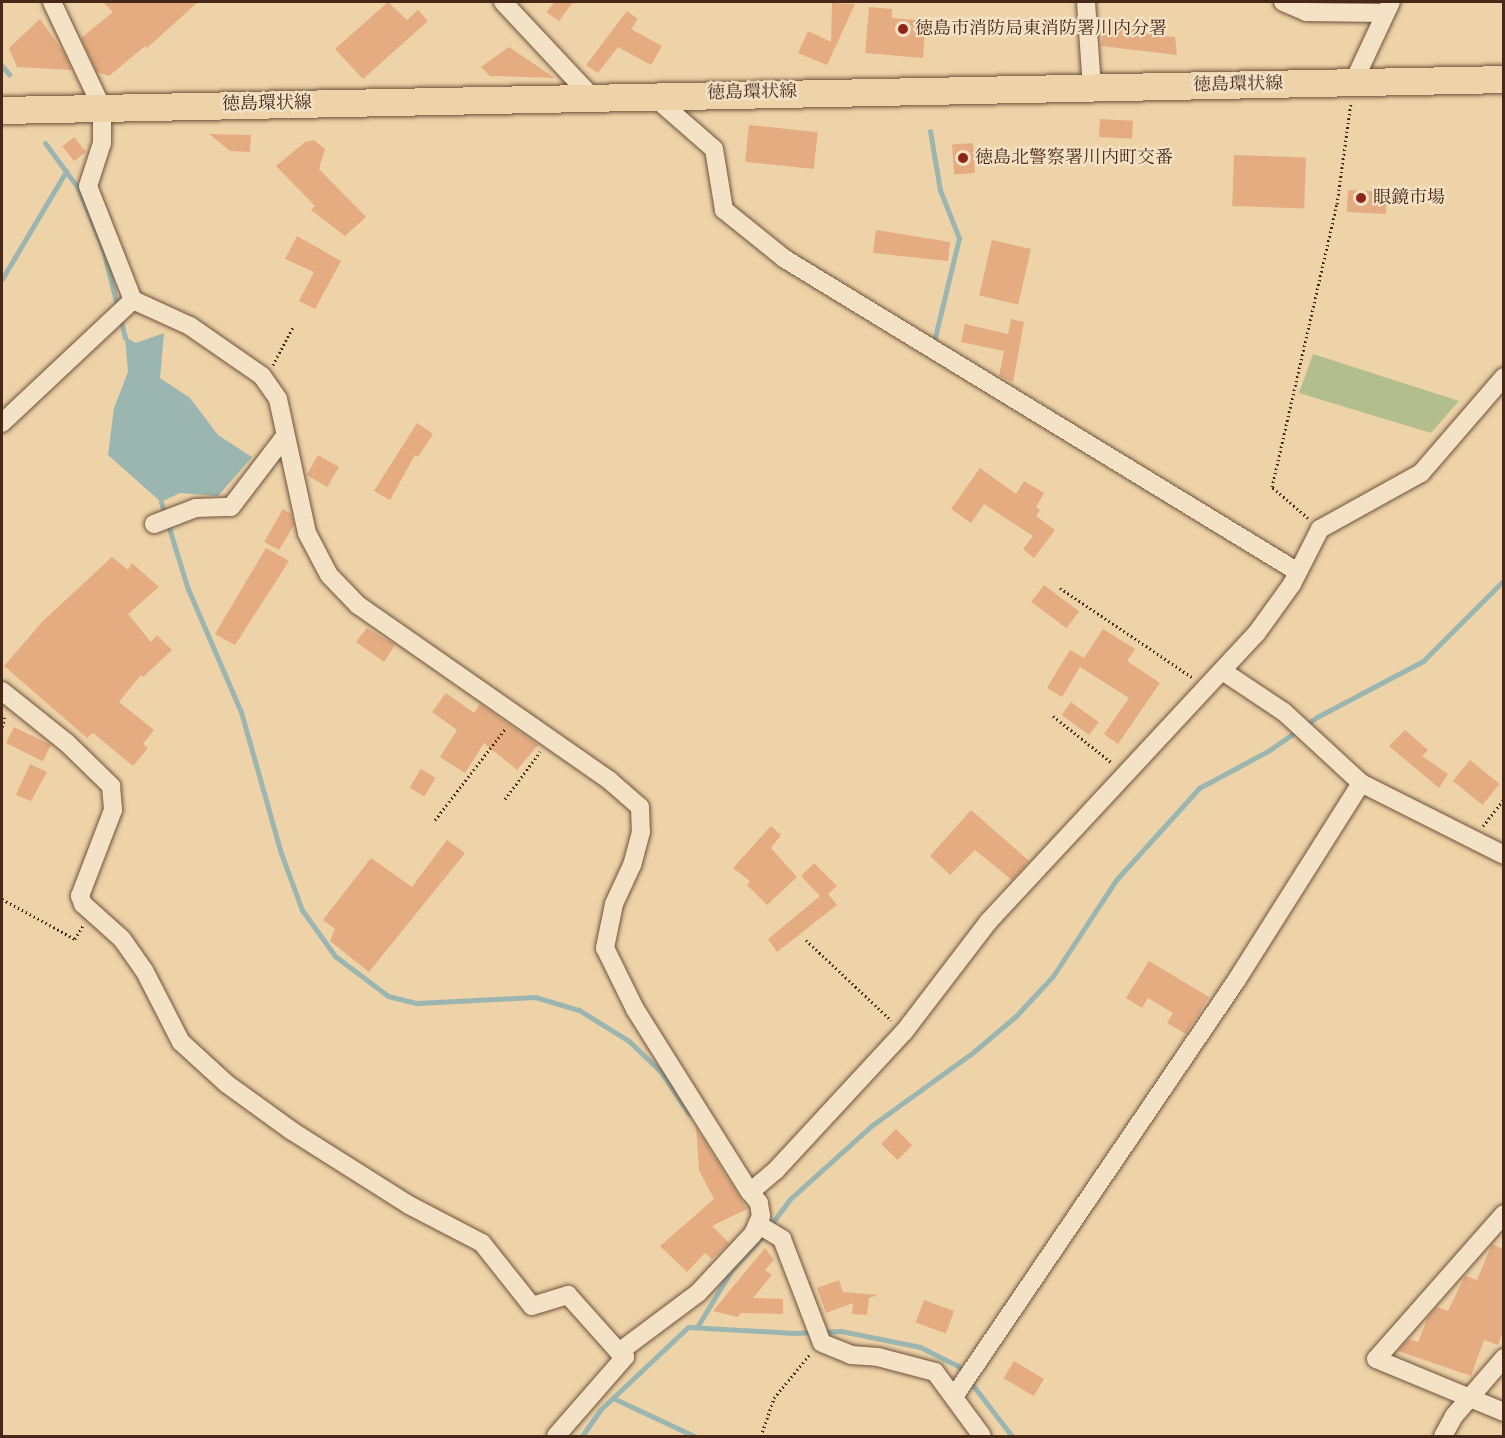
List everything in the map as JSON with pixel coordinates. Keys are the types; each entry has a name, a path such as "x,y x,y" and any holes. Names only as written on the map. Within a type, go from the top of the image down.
{"main road":[{"name":"徳島環状線","path":"2,110 1503,79"}],"street":[{"path":"52,2 102,108 102,143 88,186 133,300 190,326 236,355 265,381 278,399 307,532 329,575 358,605 550,738 640,807 641,832 632,865 614,904 605,948 635,1009 759,1203 766,1228 818,1334 851,1355 878,1357 935,1372 963,1383 982,1437"},
{"path":"503,2 592,97"},
{"path":"1086,2 1092,87"},
{"path":"1283,2 1306,12 1388,7 1353,82"},
{"path":"652,95 714,149 724,210 785,260 1298,572"},
{"path":"2,423 133,300"},
{"path":"750,1192 776,1170 904,1032 988,922 1224,672 1256,634 1298,572 1320,529 1421,473 1503,377"},
{"path":"154,524 196,508 231,507 285,436"},
{"path":"1224,672 1284,712 1360,783 1503,855"},
{"path":"2,691 67,743 111,786 113,810 81,886 80,896 90,910 122,939 144,970 182,1042 205,1066 292,1131 409,1205 482,1243 531,1306 568,1295 625,1358 556,1437"},
{"path":"963,1383 1236,981 1360,783"},
{"path":"1503,1214 1376,1359 1471,1396 1503,1412"},
{"path":"619,1352 698,1293 766,1228"},
{"path":"1443,1437 1471,1396 1503,1358"}],"path":[{"path":"1320,529 1272,487 1337,204 1353,82"},
{"path":"265,381 293,327"},
{"path":"1060,588 1209,688"},
{"path":"435,820 516,714"},
{"path":"1053,716 1127,774"},
{"path":"505,799 550,738"},
{"path":"1473,839 1503,799"},
{"path":"2,899 75,939 90,910"},
{"path":"806,940 904,1032"},
{"path":"761,1437 774,1398 818,1334"}],"green space":[{"path":"1313,354 1459,401 1431,433 1299,393"}],"water":[{"path":"164,333 160,378 190,398 218,435 252,457 218,496 180,493 161,502 108,455 114,408 128,372 125,337 136,343"}],"building":[{"path":"103,2 198,2 147,48 145,46 109,76 97,72 81,38 113,12"},
{"path":"388,2 407,20 418,10 428,21 363,79 335,49"},
{"path":"555,2 573,2 559,21 546,12"},
{"path":"832,3 855,4 827,65 798,53 808,31 831,42"},
{"path":"869,7 892,9 892,18 926,21 923,58 865,53"},
{"path":"627,11 638,19 631,29 662,46 651,65 618,47 598,73 586,65"},
{"path":"40,19 64,53 72,70 17,67 9,48"},
{"path":"1105,21 1129,22 1154,35 1175,37 1177,55 1101,46"},
{"path":"509,47 555,78 490,76 481,67"},
{"path":"1100,119 1133,121 1132,139 1099,137"},
{"path":"749,125 818,132 814,169 745,162"},
{"path":"209,134 251,135 250,152 230,151"},
{"path":"74,137 86,152 74,161 62,146"},
{"path":"314,140 325,149 319,169 366,217 345,236 311,210 315,206 276,166 305,142"},
{"name":"徳島北警察署川内町交番","path":"973,143 975,173 954,174 952,144"},
{"path":"1234,155 1306,158 1304,208 1232,206"},
{"path":"1348,190 1387,192 1386,214 1347,212"},
{"path":"876,230 950,242 948,261 873,253"},
{"path":"297,236 341,261 315,309 299,301 314,272 285,259"},
{"path":"992,240 1031,249 1018,305 979,296"},
{"path":"1011,319 1024,322 1013,382 999,376 1004,351 961,342 965,324 1008,334"},
{"path":"417,423 433,434 418,457 415,455 390,500 374,491"},
{"path":"318,455 339,467 327,487 306,475"},
{"path":"980,468 1016,494 1024,481 1044,493 1036,507 1040,510 1036,516 1055,530 1034,558 1023,549 1033,536 984,504 971,523 951,509"},
{"path":"283,509 291,514 294,525 279,550 264,542"},
{"path":"266,548 289,561 235,645 215,634"},
{"path":"112,557 128,570 132,563 159,587 128,614 151,642 157,635 172,650 143,677 141,675 119,702 154,730 143,744 148,748 133,766 93,733 87,738 4,666 43,621"},
{"path":"1044,585 1079,611 1067,628 1031,602"},
{"path":"367,628 395,645 384,662 356,642"},
{"path":"1103,629 1135,649 1127,661 1160,683 1118,744 1104,734 1129,698 1080,667 1062,697 1047,688 1070,650 1084,658"},
{"path":"446,693 474,713 480,704 538,745 517,770 484,743 465,773 440,757 457,730 432,712"},
{"path":"1071,702 1099,722 1089,735 1062,715"},
{"path":"14,727 51,745 43,761 6,743"},
{"path":"1405,730 1428,750 1422,756 1448,774 1439,788 1389,746"},
{"path":"1470,760 1500,784 1483,805 1453,781"},
{"path":"30,764 47,772 31,801 16,795"},
{"path":"421,769 436,778 424,797 410,788"},
{"path":"971,810 1029,861 1012,880 975,850 950,875 930,856"},
{"path":"771,826 781,835 771,848 797,877 767,905 747,885 750,881 733,868"},
{"path":"447,840 465,853 369,972 330,941 335,929 323,920 371,858 412,887"},
{"path":"814,863 837,886 828,894 837,905 777,952 768,939 820,896 801,876"},
{"path":"1149,961 1209,997 1186,1034 1167,1023 1173,1013 1148,998 1142,1008 1126,998"},
{"path":"696,1128 747,1209 712,1226 729,1243 712,1259 705,1253 687,1272 660,1246 714,1199 699,1170"},
{"path":"896,1129 912,1145 897,1160 881,1144"},
{"path":"1492,1244 1503,1249 1503,1331 1498,1345 1484,1340 1471,1376 1398,1351 1409,1339 1418,1342 1428,1317 1437,1307 1448,1311 1465,1276 1477,1280"},
{"path":"765,1248 774,1260 765,1270 772,1275 753,1298 783,1299 783,1314 741,1313 738,1317 713,1311"},
{"path":"839,1280 843,1292 878,1295 869,1298 867,1315 852,1314 853,1303 826,1313 817,1288"},
{"path":"924,1300 954,1311 946,1333 916,1323"},
{"path":"1014,1361 1044,1379 1034,1396 1004,1378"}],"waterway":[{"path":"2,66 9,74"},
{"path":"930,131 940,190 959,238 935,337"},
{"path":"45,143 78,188 103,249 125,337"},
{"path":"2,279 66,171"},
{"path":"161,502 188,589 241,712 281,853 302,910 335,956 388,996 417,1003 535,997 579,1010 629,1041 662,1073 689,1114"},
{"path":"769,1227 790,1199 871,1126 971,1054 1016,1016 1053,976 1116,880 1199,788 1268,751 1317,717 1423,661 1504,580"},
{"path":"697,1327 731,1271 762,1237"},
{"path":"582,1436 600,1410 688,1327 794,1333 841,1331 920,1347 958,1366 1012,1436"},
{"path":"613,1398 694,1436"}],"place":[{"name":"徳島市消防局東消防署川内分署","path":"903,29"},
{"name":"徳島北警察署川内町交番","path":"963,158"},
{"name":"眼鏡市場","path":"1361,198"}]}
